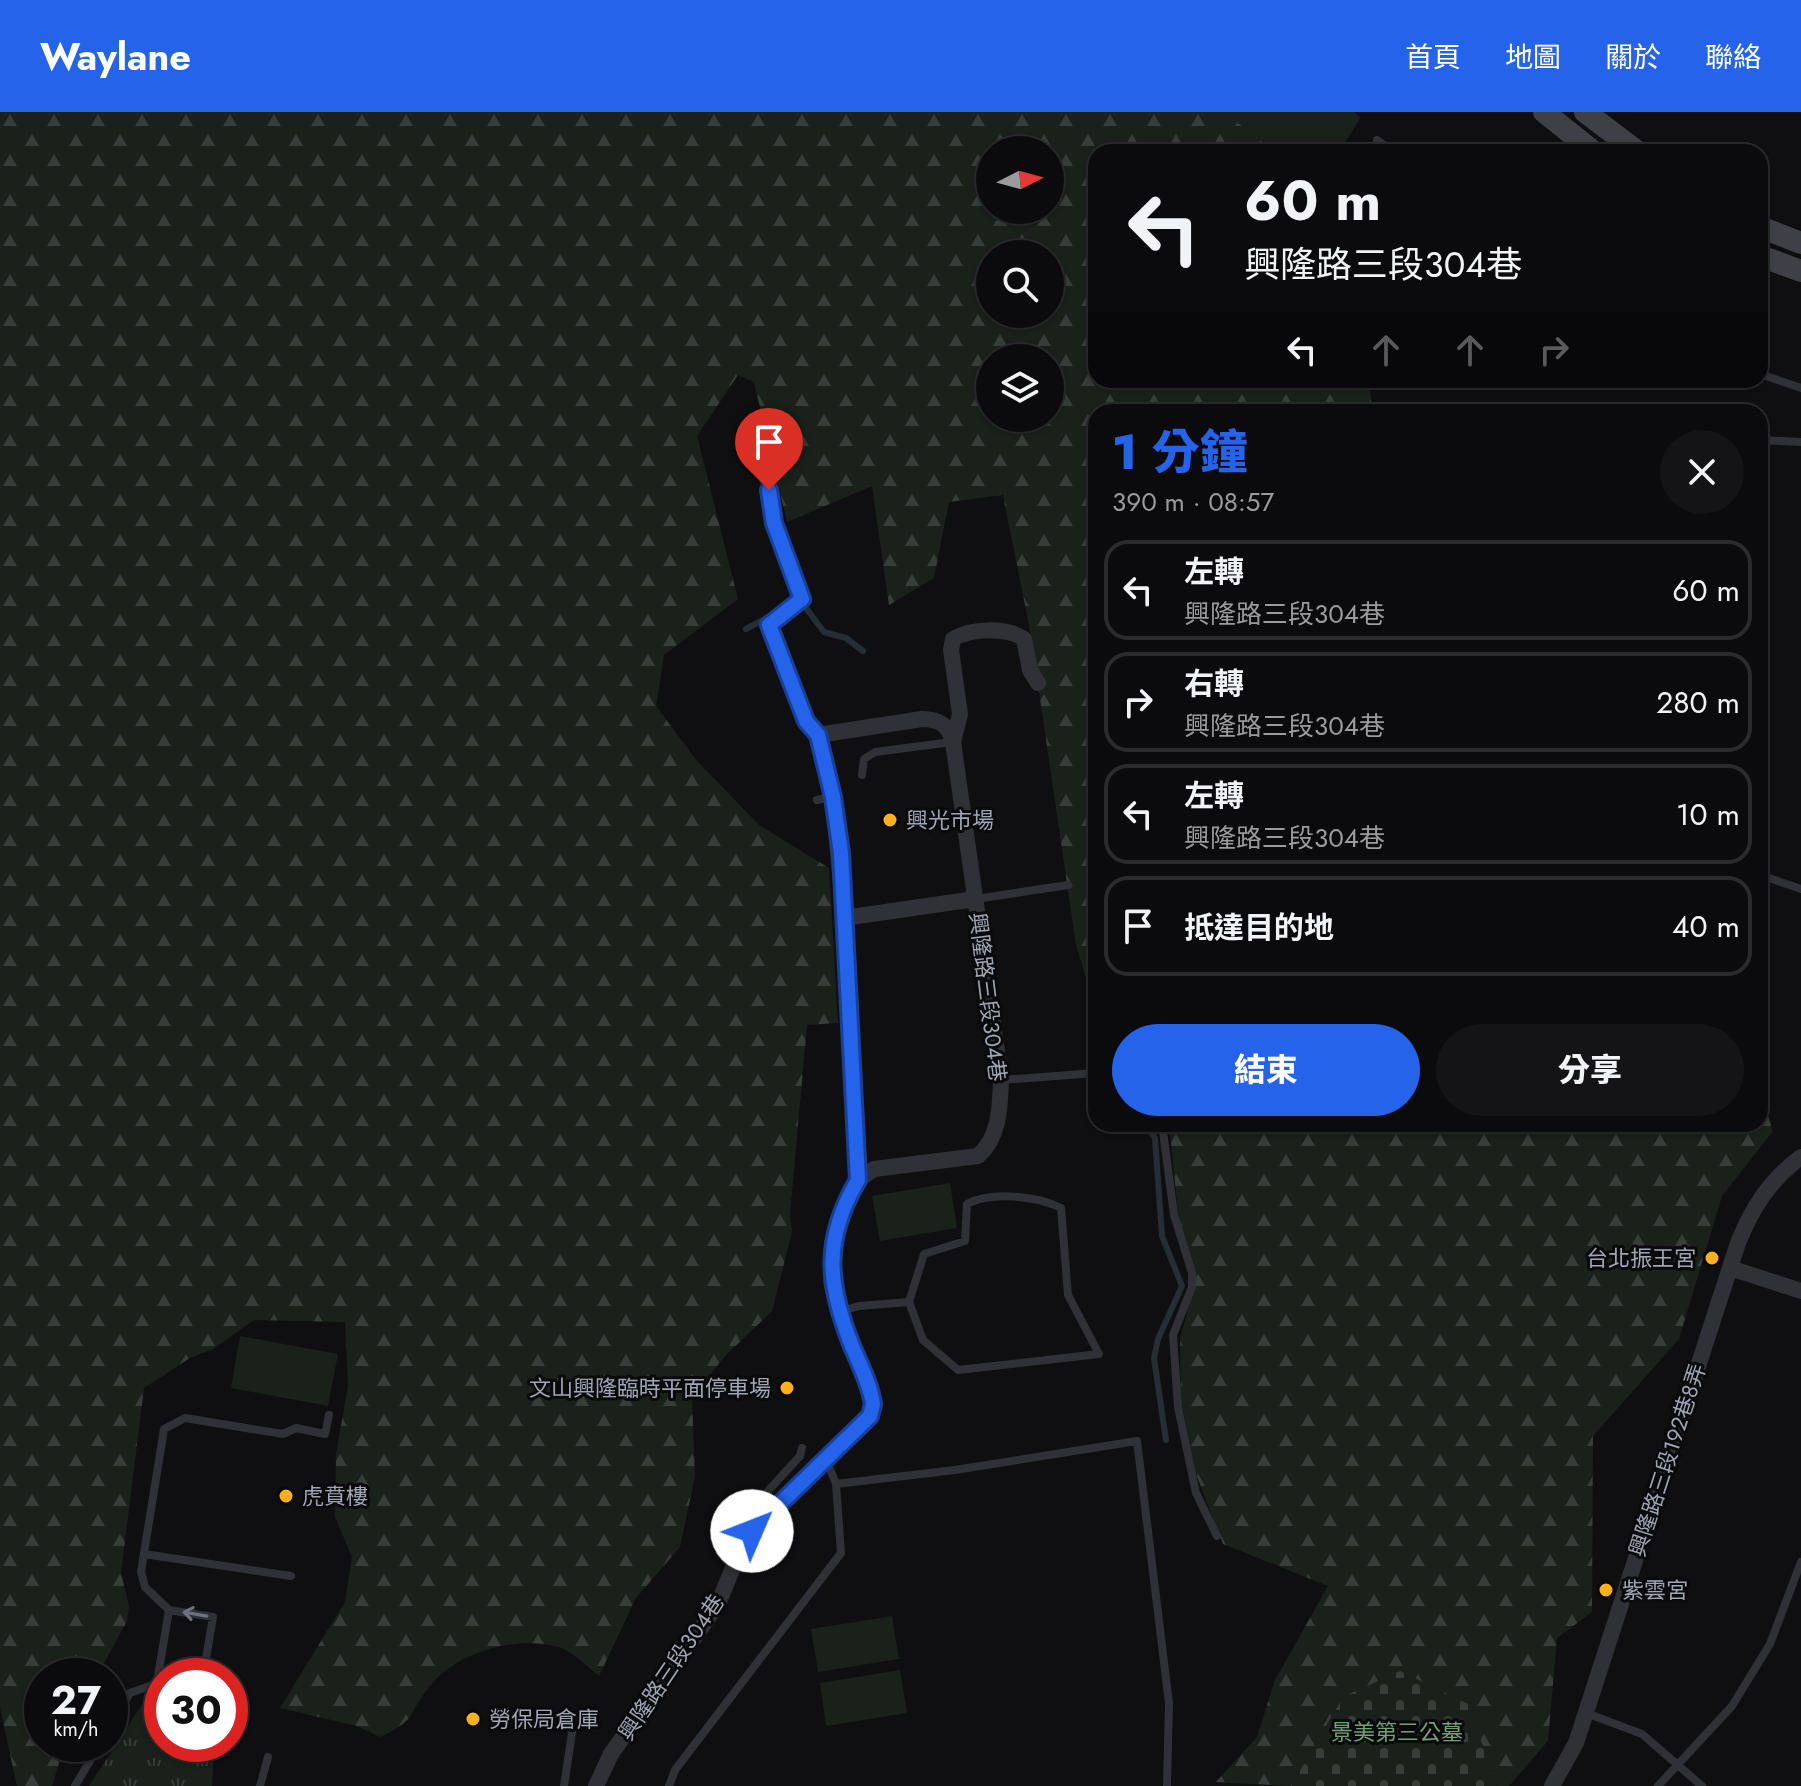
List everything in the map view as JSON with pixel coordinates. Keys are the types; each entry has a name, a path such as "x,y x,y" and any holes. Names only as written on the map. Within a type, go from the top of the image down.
{"main road":[{"path":"1544,112 1584,144"},
{"path":"1585,112 1627,144"},
{"path":"1768,230 1801,243"},
{"path":"1768,259 1801,271"}],"street":[{"name":"興隆路三段304巷","path":"596,1786 611,1754 718,1604 736,1554 752,1531 870,1416 873,1404 838,1312 831,1281 833,1248 848,1196 858,1180 884,1167 978,1156 991,1139 997,1123 1001,1080 953,742 960,714 951,650 953,639 988,632 1014,632 1024,639 1030,670 1038,683"},
{"path":"816,747 933,719 946,726 953,742"},
{"name":"興隆路三段304巷","path":"816,747 844,918 858,1180"},
{"name":"興隆路三段304巷","path":"844,918 975,899"},
{"name":"興隆路三段192巷8弄","path":"1552,1786 1576,1743 1730,1268 1758,1202 1801,1157"},
{"path":"1730,1268 1801,1291"}],"lane":[{"path":"1377,140 1382,144"},
{"path":"1768,377 1801,388"},
{"path":"1768,440 1801,442"},
{"name":"興隆路三段304巷","path":"745,449 769,490 774,523 802,599 769,625 816,747"},
{"path":"862,775 864,759 875,752 953,742"},
{"path":"1768,878 1801,889"},
{"path":"975,899 1068,885"},
{"path":"1001,1080 1088,1074"},
{"path":"1163,1132 1174,1215 1192,1273 1192,1287 1173,1335 1178,1407 1196,1493 1217,1536"},
{"path":"978,1199 1042,1199 1061,1208 1068,1295 1099,1354 958,1370 923,1340 909,1302 924,1254 965,1241 967,1204 978,1199"},
{"path":"838,1312 909,1302"},
{"path":"206,1658 213,1617 169,1610 145,1587 141,1572 164,1429 185,1418 283,1434 296,1428 325,1434 329,1415"},
{"path":"836,1484 955,1470 1137,1441 1169,1703 1167,1786"},
{"path":"752,1531 756,1504 800,1456 802,1448"},
{"path":"669,1786 675,1770 841,1553 836,1484 826,1459"},
{"path":"144,1554 291,1576"},
{"path":"1658,1786 1732,1706 1770,1644 1797,1590 1801,1562"},
{"path":"162,1658 169,1610"},
{"path":"1585,1713 1642,1734 1702,1786"},
{"path":"564,1786 573,1726"},
{"path":"260,1786 268,1757"},
{"path":"75,1786 89,1762"}],"green space":[{"path":"0,112 1354,112 1360,118 1344,144 1088,144 1088,388 1370,388 1371,404 1088,404 1088,985 1076,945 1030,630 1003,495 949,502 934,578 889,605 872,486 787,522 754,382 738,375 697,436 738,599 664,655 656,706 697,761 759,825 829,868 838,1023 807,1025 790,1214 792,1232 772,1311 726,1355 692,1397 695,1476 680,1547 636,1598 599,1676 564,1649 524,1643 488,1649 456,1664 430,1686 407,1721 380,1737 357,1726 280,1708 345,1602 352,1557 335,1517 336,1455 348,1385 345,1322 254,1320 213,1349 190,1358 144,1388 121,1573 129,1606 127,1621 107,1658 24,1658 24,1762 59,1762 52,1786 17,1786 0,1708"},
{"path":"1224,112 1354,112 1360,118 1344,144 1265,144"},
{"path":"1768,1116 1773,1131 1722,1196 1679,1339 1593,1436 1592,1612 1557,1638 1548,1741 1509,1786 1497,1786 1468,1704 1343,1697 1291,1786 1216,1782 1257,1737 1275,1680 1328,1586 1223,1544 1196,1474 1181,1399 1180,1339 1196,1279 1178,1214 1170,1132 1768,1132"},
{"path":"950,1183 957,1228 880,1241 872,1196"},
{"path":"240,1336 338,1354 328,1406 231,1388"},
{"path":"892,1616 899,1659 818,1672 811,1629"},
{"path":"900,1670 907,1713 826,1726 820,1683"},
{"name":"景美第三公墓","path":"1400,1671 1468,1704 1497,1786 1291,1786 1343,1697"},
{"path":"143,1703 144,1762 213,1762 212,1786 89,1786 105,1762 128,1762 128,1726"}],"waterway":[{"path":"769,521 790,582"},
{"path":"803,604 824,632 846,638 863,651"},
{"path":"746,629 785,608"},
{"path":"1151,1132 1155,1138 1162,1236 1182,1286 1158,1339 1154,1358 1166,1440"}],"place":[{"name":"興光市場","path":"890,820"},
{"name":"台北振王宮","path":"1712,1258"},
{"name":"文山興隆臨時平面停車場","path":"787,1388"},
{"name":"虎賁樓","path":"286,1496"},
{"name":"紫雲宮","path":"1606,1590"},
{"name":"勞保局倉庫","path":"473,1719"}],"route":[{"path":"752,1531 870,1416 873,1404 871,1391 838,1312 830,1265 848,1196 858,1180 841,853 833,797 818,735 806,721 769,625 802,599 774,523 769,490"}]}
